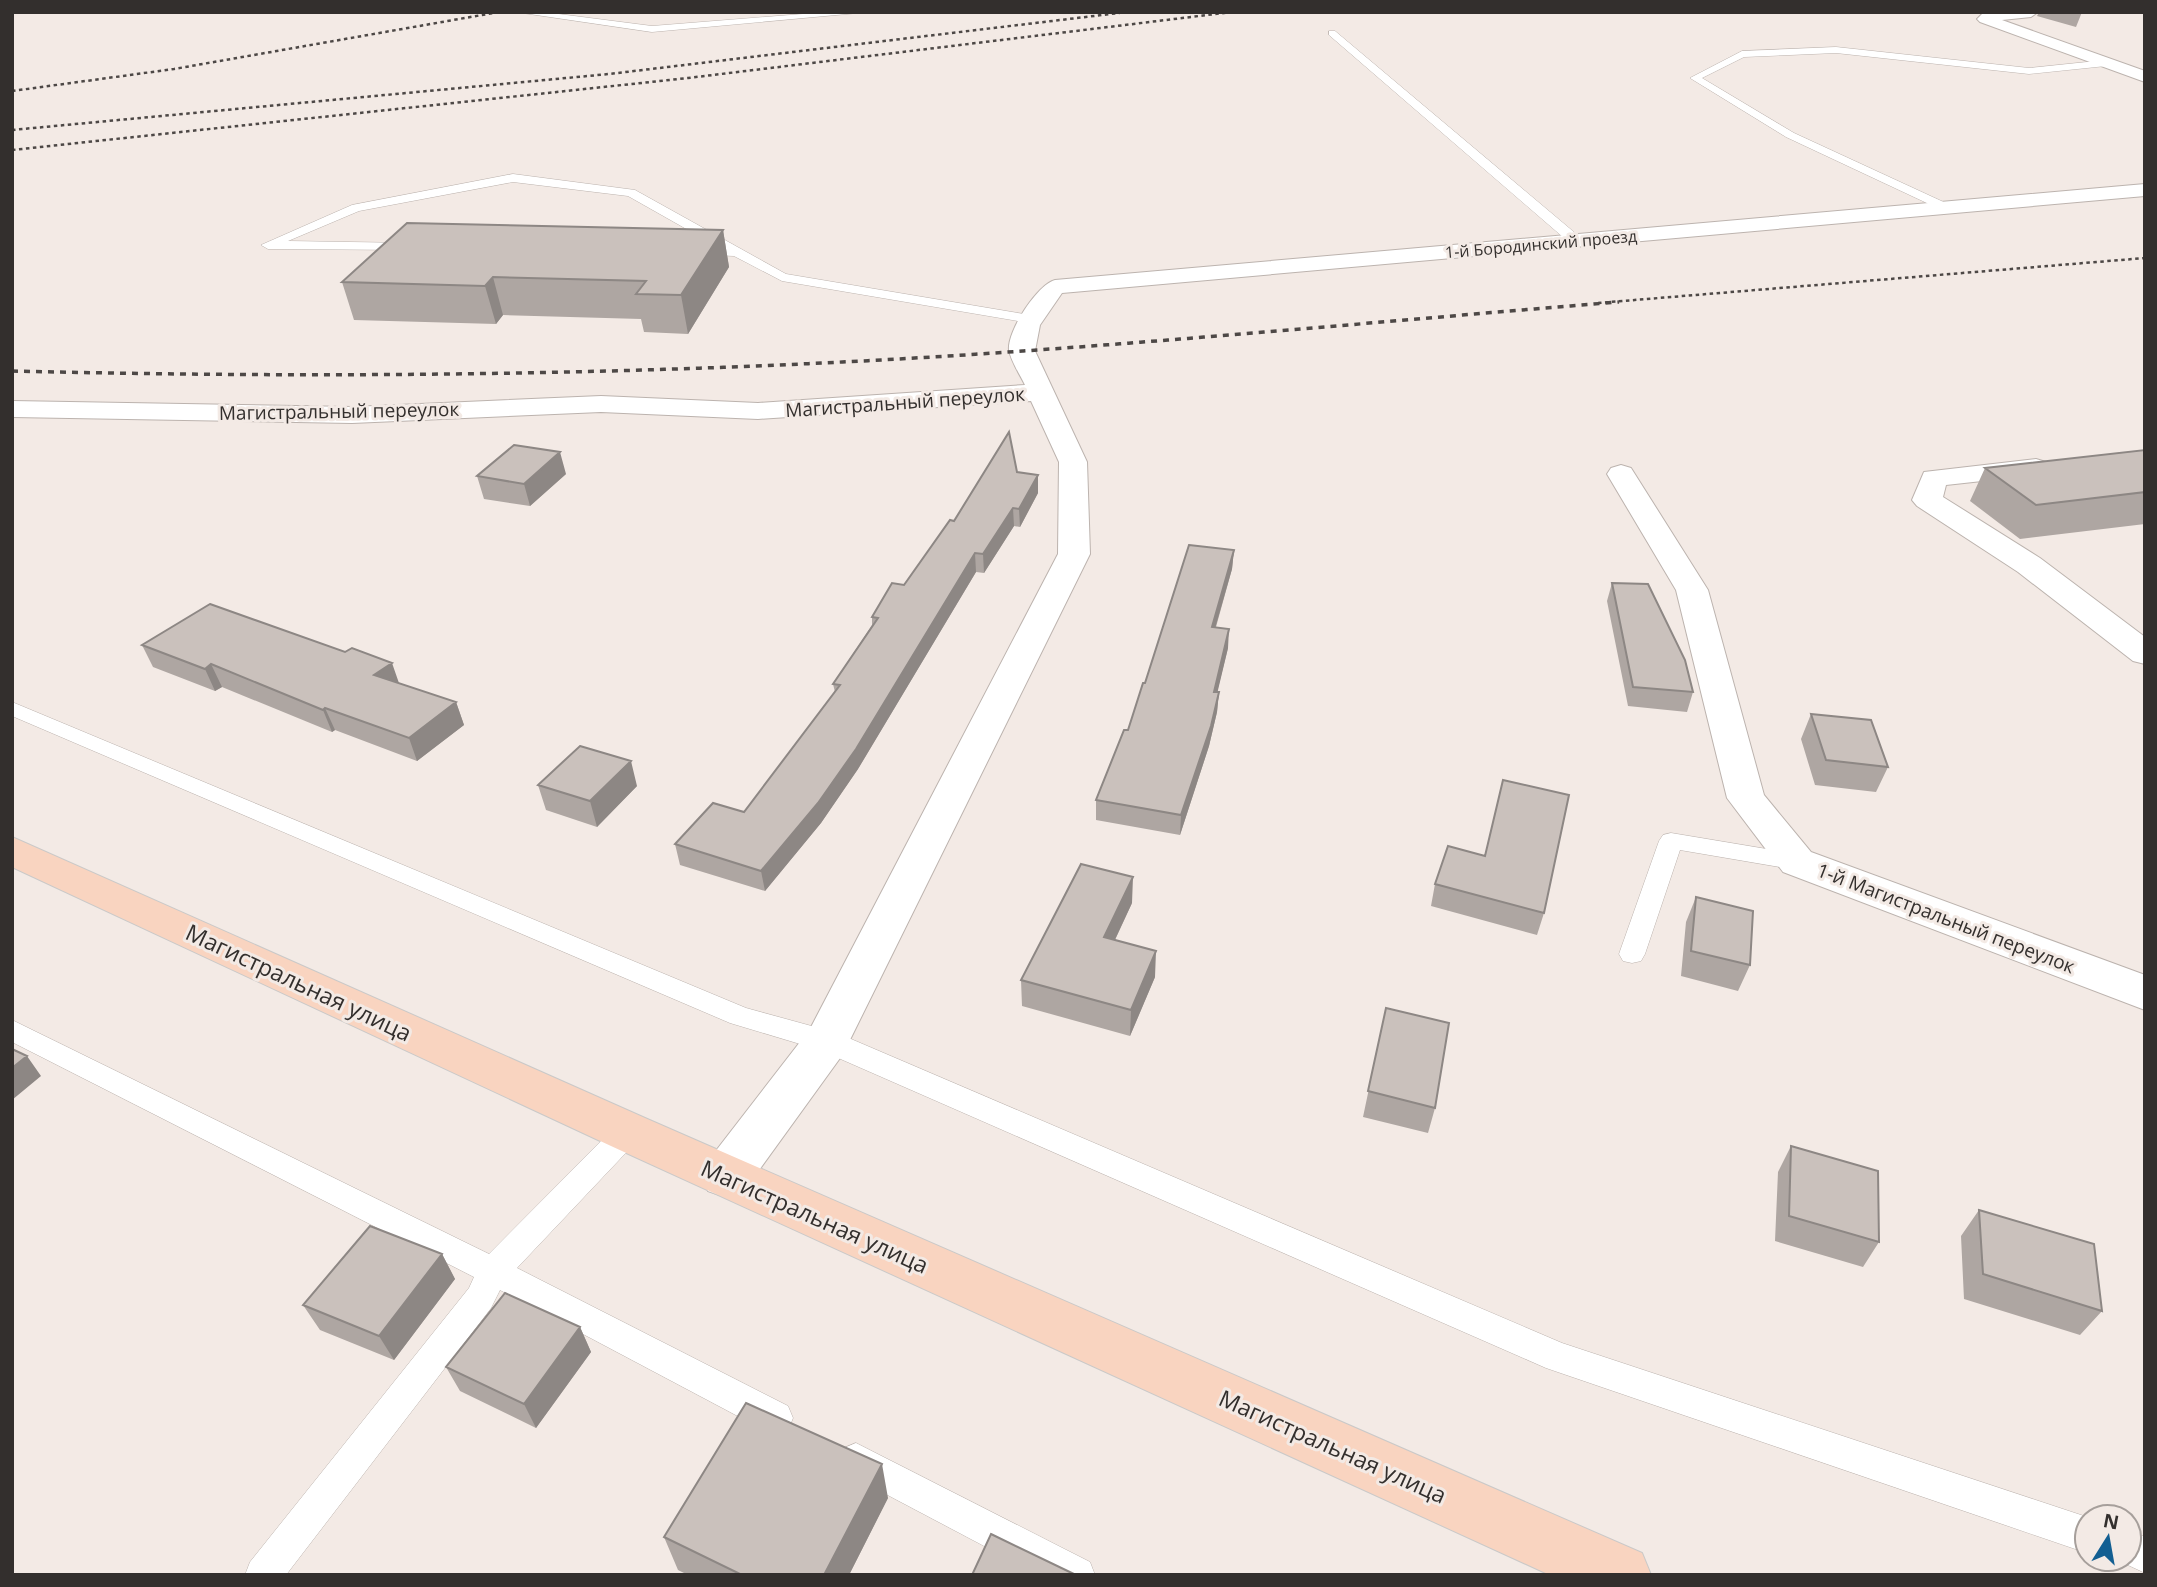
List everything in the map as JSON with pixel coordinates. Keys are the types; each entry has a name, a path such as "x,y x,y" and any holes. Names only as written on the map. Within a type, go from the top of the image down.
{"main road":[{"name":"Магистральная улица","path":"12,851 628,1132 1620,1575"}],"street":[{"path":"2031,12 1985,19 2145,77"},
{"name":"1-й Бородинский проезд","path":"1041,392 1021,344 1030,319 1055,287 2145,190"},
{"name":"Магистральный переулок","path":"12,409 352,415 601,404 758,411 1041,392 1073,462 1074,554 827,1041 726,1176"},
{"path":"2066,465 1934,478 1927,500 2029,565 2145,654"},
{"name":"1-й Магистральный переулок","path":"1622,474 1692,590 1746,798 1797,862 2145,993"}],"lane":[{"path":"520,12 652,29 865,12"},
{"path":"1332,33 1576,241"},
{"path":"1947,208 1790,135 1695,78 1742,54 1836,50 2029,71 2106,63"},
{"path":"420,247 268,245 356,208 513,178 631,193 782,277 1030,319"},
{"path":"682,251 737,252"},
{"path":"12,708 739,1016 827,1041 1558,1357 2073,1530"},
{"path":"1632,954 1671,841 1797,862"},
{"path":"12,1031 493,1271 797,1429"},
{"path":"263,1575 480,1298 493,1271 628,1132"},
{"path":"834,1448 1077,1575"}],"building":[{"path":"407,223 723,230 681,295 636,294 646,281 493,277 485,286 342,282"},
{"path":"1009,432 1017,472 1038,475 1019,509 1013,508 983,554 975,553 856,749 818,803 761,871 675,844 713,803 744,812 840,685 833,684 878,618 872,617 892,583 904,585 950,520 954,521"},
{"path":"514,445 560,452 524,484 477,476"},
{"path":"2145,450 2145,492 2036,505 1985,468"},
{"path":"1189,545 1234,550 1212,627 1229,629 1214,692 1219,692 1211,726 1181,815 1096,800 1124,730 1128,730"},
{"path":"1612,583 1648,584 1685,660 1693,692 1633,687"},
{"path":"210,604 345,652 352,648 392,663 374,675 456,702 409,738 325,708 323,710 211,664 205,669 142,645"},
{"path":"1811,714 1871,720 1888,767 1826,760"},
{"path":"580,746 631,761 590,801 538,785"},
{"path":"1503,780 1569,795 1544,913 1435,884 1448,846 1485,856"},
{"path":"1081,864 1133,877 1104,937 1156,951 1131,1010 1021,980"},
{"path":"1696,897 1753,911 1750,965 1691,951"},
{"path":"1386,1008 1449,1023 1435,1108 1368,1091"},
{"path":"12,1049 27,1056 12,1068"},
{"path":"1791,1146 1878,1171 1879,1242 1789,1216"},
{"path":"1979,1210 2094,1244 2102,1311 1983,1274"},
{"path":"370,1226 442,1254 379,1336 303,1305"},
{"path":"505,1293 580,1327 524,1404 446,1367"},
{"path":"746,1403 882,1464 824,1575 742,1575 664,1537"},
{"path":"991,1534 1076,1575 972,1575"}],"railway":[{"path":"12,91 174,69 499,12"},
{"path":"12,130 609,74 1127,12"},
{"path":"12,150 688,78 1232,12"},
{"path":"1598,303 2145,258"},
{"path":"12,371 391,375 770,365 1098,346 1619,302"}]}
